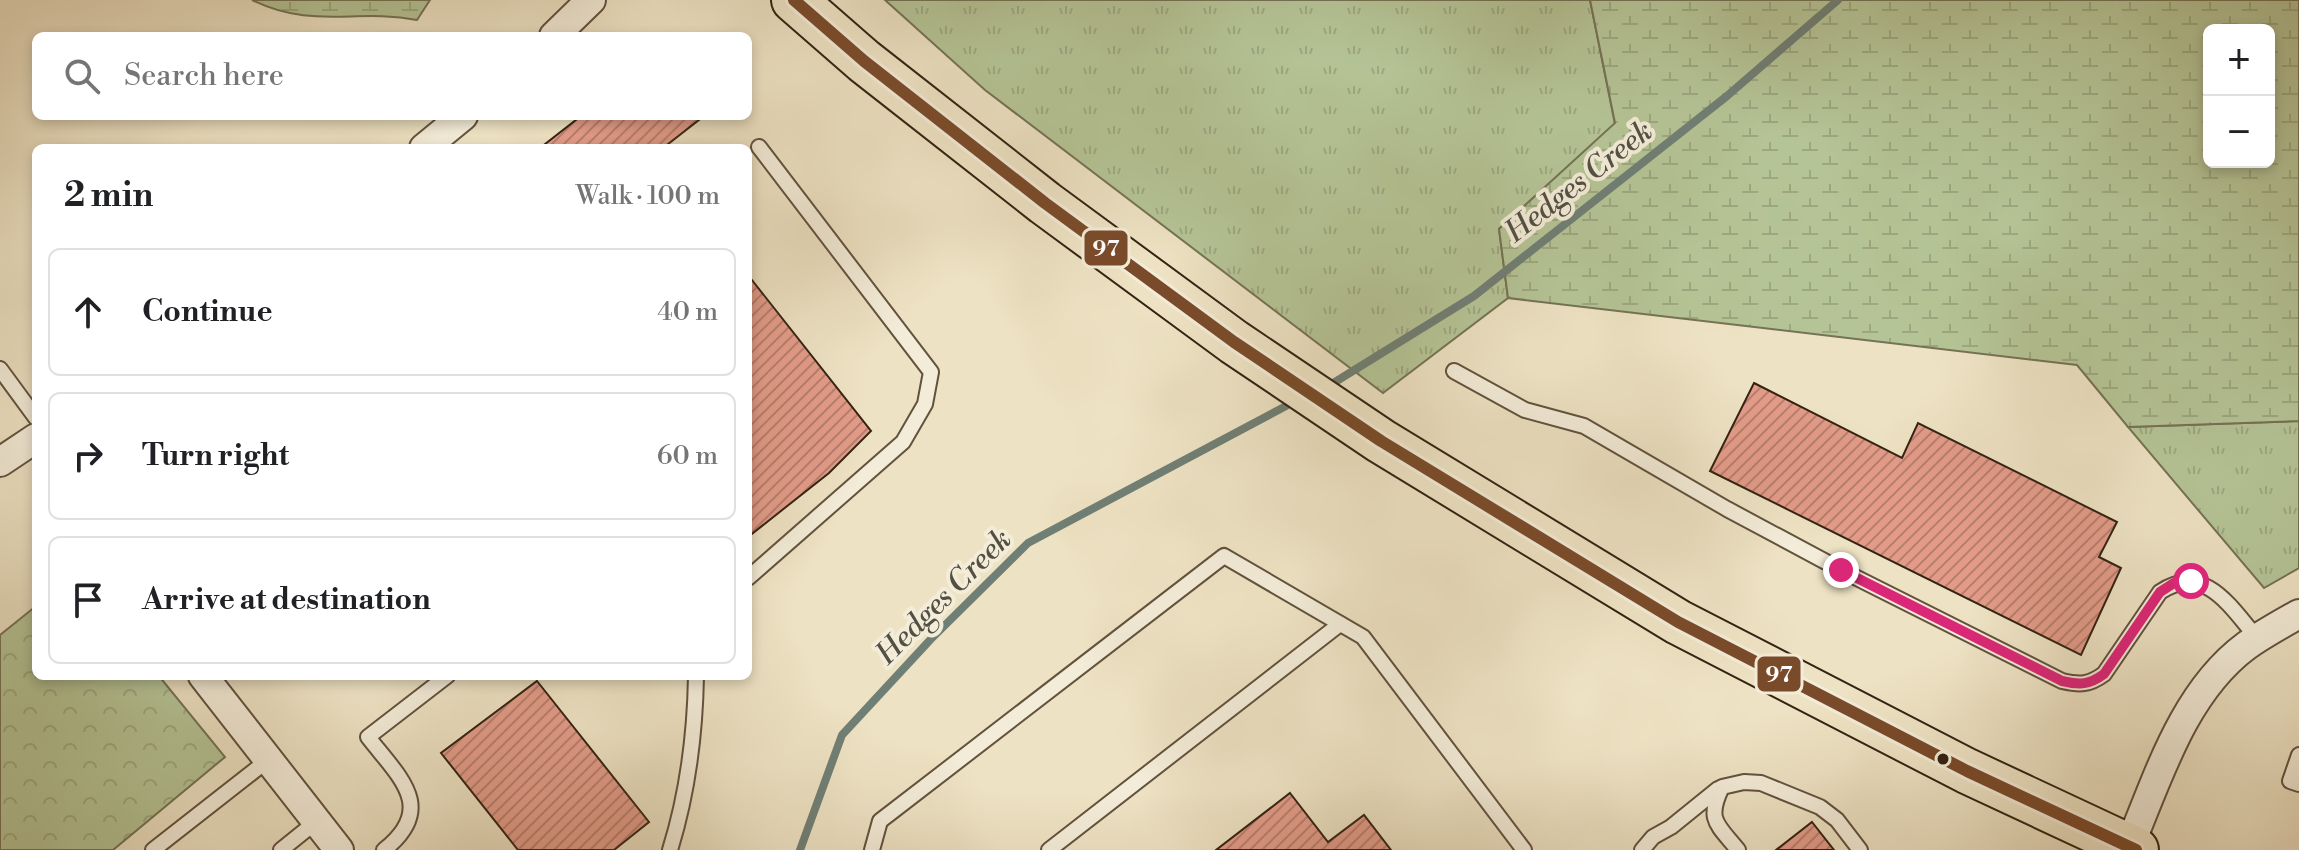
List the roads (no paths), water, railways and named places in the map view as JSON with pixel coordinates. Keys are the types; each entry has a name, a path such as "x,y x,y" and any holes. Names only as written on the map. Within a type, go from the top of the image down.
{"highway":[{"path":"794,0 864,61 1045,203 1234,342 1381,441 1678,622 1967,771 2132,849"}],"street":[{"path":"558,32 591,0"},
{"path":"429,144 458,120"},
{"path":"2132,849 2159,777 2195,704 2223,668 2258,639 2299,614"},
{"path":"206,680 339,850"}],"lane":[{"path":"752,574 903,442 925,404 931,372 759,147"},
{"path":"0,369 32,413"},
{"path":"1454,371 1525,410 1584,426 1828,564 2062,681 2078,685 2092,683 2104,674 2160,592 2174,583 2191,581 2218,594 2258,639"},
{"path":"872,850 880,821 1224,556 1363,637 1524,850"},
{"path":"1049,850 1340,624"},
{"path":"384,850 402,836 412,818 409,795 368,737 442,680"},
{"path":"670,850 683,807 693,748 696,680"},
{"path":"2299,755 2290,781 2299,784"},
{"path":"153,850 268,760"},
{"path":"1642,850 1653,837 1671,827 1722,787 1744,782 1761,783 1820,807 1837,820 1860,850"},
{"path":"1722,787 1713,804 1714,821 1738,850"},
{"path":"281,850 317,821"}],"waterway":[{"name":"Hedges Creek","path":"1335,382 1474,296 1727,96 1838,0"},
{"name":"Hedges Creek","path":"800,850 842,735 931,639 1028,543 1286,406"}]}
